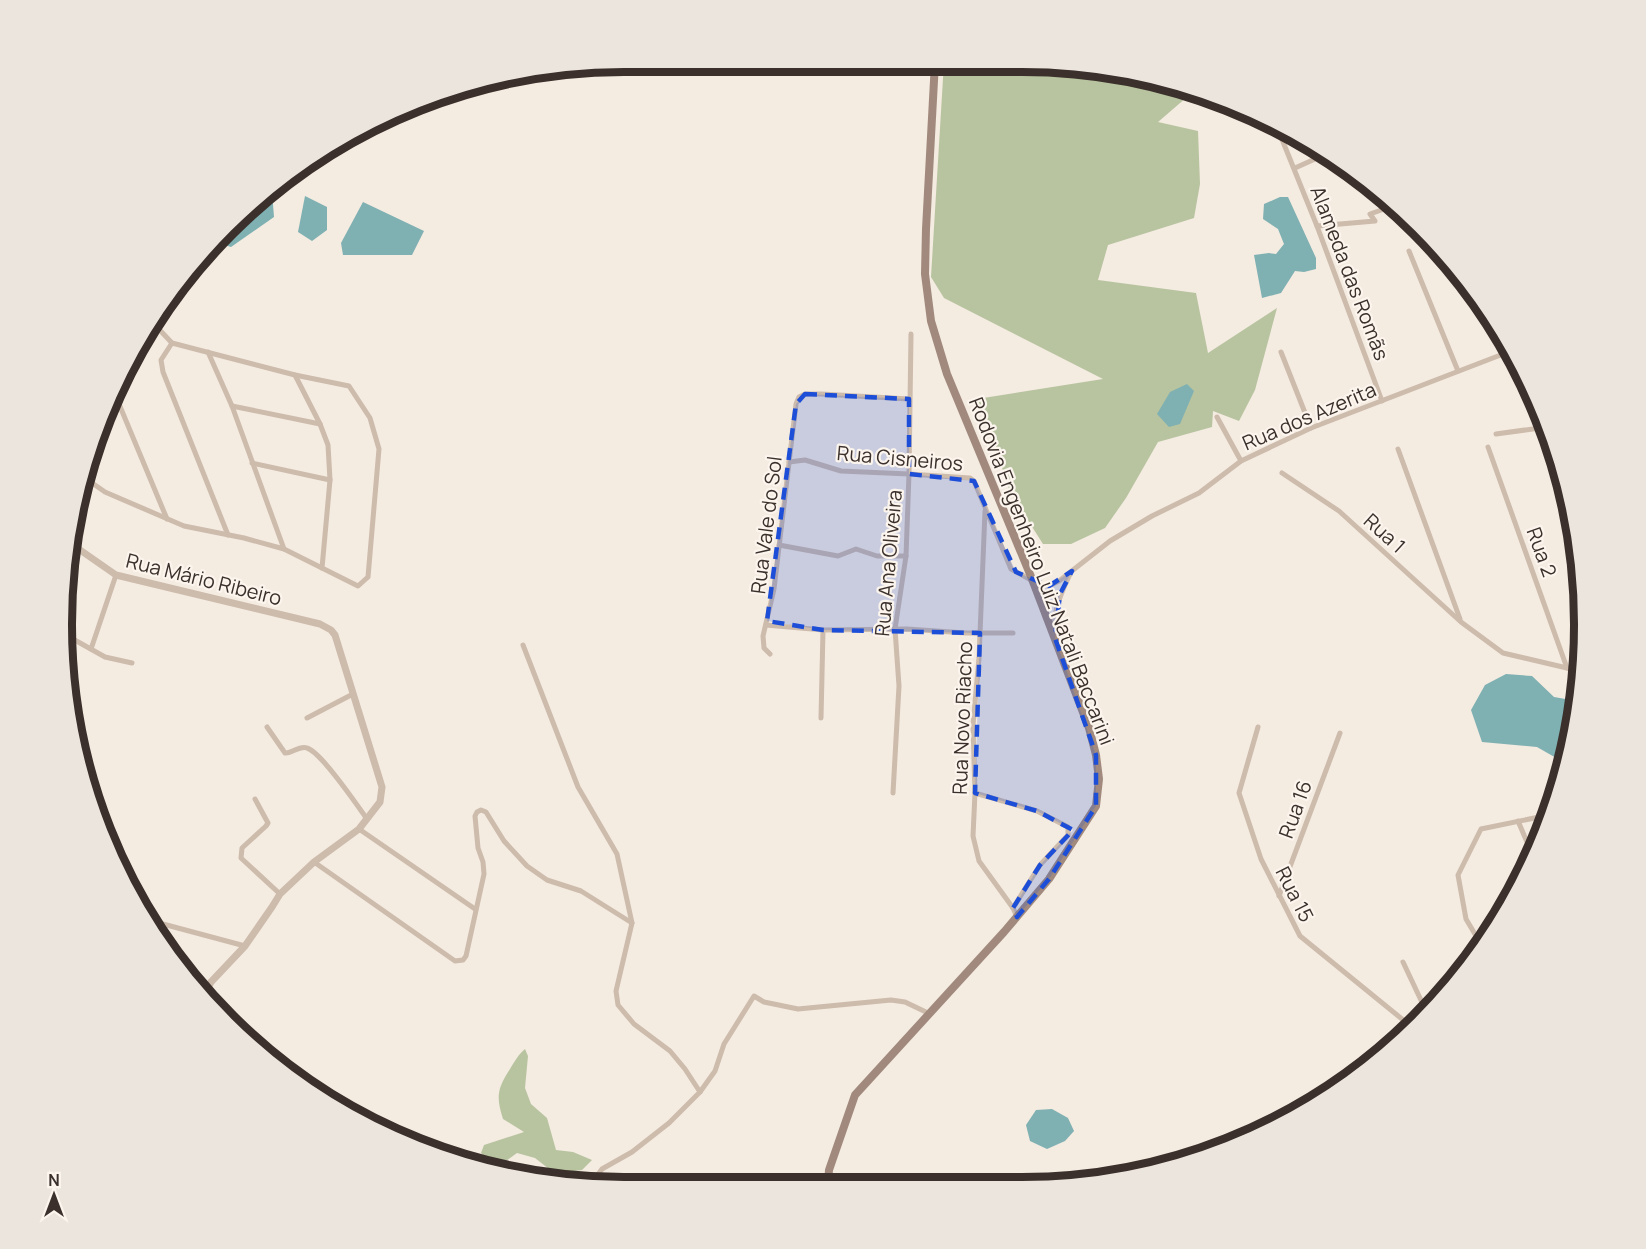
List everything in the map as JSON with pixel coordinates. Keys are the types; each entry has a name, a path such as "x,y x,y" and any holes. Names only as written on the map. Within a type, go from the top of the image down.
{"main road":[{"name":"Rodovia Engenheiro Luiz Natali Baccarini","path":"828,1177 855,1095 1049,879 1096,806 1100,779 1089,728 1032,579 947,374 931,321 925,274 934,72"}],"street":[{"name":"Alameda das Romãs","path":"1281,137 1382,401"},
{"path":"1294,168 1317,158"},
{"path":"1317,226 1375,221 1371,214 1385,209"},
{"path":"1408,250 1458,371"},
{"path":"91,482 105,492 184,526 284,549 358,585 368,577 379,449 370,418 349,386 295,375 172,343 158,329"},
{"name":"Rua Ana Oliveira","path":"893,794 899,686 895,629 906,556 910,334"},
{"path":"172,343 161,360 163,372 228,535"},
{"path":"208,352 232,406 284,549"},
{"path":"1281,352 1311,428"},
{"name":"Rua dos Azerita","path":"1032,579 1040,585 1049,586 1110,541 1152,516 1200,493 1241,461 1311,428 1503,354"},
{"path":"295,375 328,445 330,480 322,568"},
{"name":"Rua Vale do Sol","path":"770,654 764,648 763,636 774,589 796,404 799,397 806,394 820,394 909,399"},
{"path":"119,403 167,519"},
{"path":"232,406 320,424"},
{"path":"1217,417 1241,461"},
{"path":"1496,434 1538,428"},
{"name":"Rua 2","path":"1488,447 1568,668"},
{"name":"Rua 1","path":"1398,449 1461,622"},
{"name":"Rua Cisneiros","path":"789,462 805,460 841,471 970,478 985,507"},
{"path":"252,463 330,480"},
{"name":"Rua 1","path":"1282,473 1339,511 1461,622 1503,653 1572,669"},
{"path":"985,507 1011,569 1032,579"},
{"name":"Rua Novo Riacho","path":"985,507 980,633 973,725 975,793 973,836 979,861 1017,917"},
{"path":"779,545 838,556 856,549 877,556 906,556"},
{"name":"Rua Mário Ribeiro","path":"78,548 116,575 320,624 332,630 353,694"},
{"path":"1055,638 1054,623 1060,594 1072,571"},
{"path":"91,649 116,575"},
{"path":"766,625 823,630 895,629 1013,633"},
{"path":"820,718 823,630"},
{"path":"72,639 105,657 132,663"},
{"path":"523,645 578,787 617,854 632,923 616,992 618,1005 634,1024 670,1052 700,1092"},
{"path":"208,988 244,946 280,894 314,862 359,829 380,802 382,787 353,694 308,718"},
{"name":"Rua 15","path":"1258,727 1239,793 1261,859 1279,896 1300,936 1405,1022"},
{"path":"267,728 285,753 291,753 302,747 309,749 330,769 367,819"},
{"name":"Rua 16","path":"1279,896 1340,733"},
{"path":"975,793 1037,811 1068,827 1068,835 1040,865 1013,908"},
{"path":"255,799 268,823 242,848 242,858 280,894"},
{"path":"314,862 455,961 463,960 466,956 484,874 478,848 476,816 477,812 482,810 486,812 504,841 527,866 547,880 580,891 632,923"},
{"path":"1477,937 1466,919 1458,875 1481,829 1539,817"},
{"path":"1518,821 1528,845"},
{"path":"359,829 475,909"},
{"path":"160,923 244,946"},
{"path":"1403,962 1423,1004"},
{"path":"597,1176 602,1169 632,1152 669,1123 700,1092 715,1071 724,1044 754,996 764,1002 798,1010 891,1000 904,1002 928,1013"}],"highlighted area":[{"path":"805,394 909,399 909,474 974,481 1016,572 1049,586 1072,571 1060,594 1055,638 1096,755 1096,806 1049,879 1017,917 1013,908 1040,865 1073,830 1037,811 975,793 980,633 823,630 767,621 796,404"}],"green space":[{"path":"943,72 1058,73 1129,83 1187,97 1158,122 1198,131 1200,184 1194,218 1108,245 1098,280 1196,293 1208,353 1277,308 1255,390 1239,421 1213,411 1212,427 1158,442 1126,498 1105,528 1071,544 1043,544 1010,492 977,399 1103,379 944,298 931,277"},
{"path":"525,1049 528,1056 525,1088 531,1104 547,1118 556,1150 573,1152 592,1160 582,1170 567,1172 549,1169 535,1158 517,1153 503,1163 486,1159 481,1153 484,1145 524,1132 503,1119 499,1105 500,1088 517,1058"}],"water":[{"path":"305,196 327,207 327,230 312,241 298,232"},
{"path":"1280,197 1288,197 1316,258 1316,269 1304,272 1295,271 1281,293 1262,298 1254,255 1276,254 1284,244 1278,229 1263,219 1264,204"},
{"path":"273,199 274,217 231,247 224,245"},
{"path":"363,202 424,231 412,255 343,255 341,243"},
{"path":"1187,384 1194,391 1180,424 1169,427 1157,414 1170,392"},
{"path":"1506,674 1532,676 1554,697 1569,700 1557,758 1537,747 1482,742 1471,710 1485,685"},
{"path":"1052,1109 1068,1118 1074,1131 1065,1141 1047,1149 1030,1141 1026,1125 1036,1110"}]}
